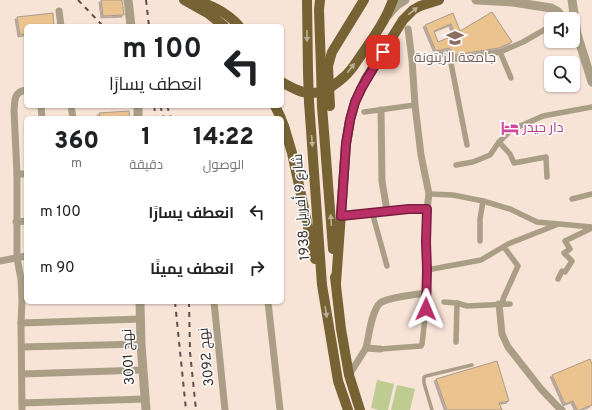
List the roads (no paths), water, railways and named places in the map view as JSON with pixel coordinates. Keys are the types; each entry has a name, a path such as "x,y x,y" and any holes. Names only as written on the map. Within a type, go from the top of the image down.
{"main road":[{"path":"184,0 209,14 222,24"},
{"path":"191,0 220,11 237,24"},
{"name":"شارع 9 أفريل 1938","path":"307,0 309,102 322,285 338,381 348,410"},
{"name":"شارع 9 أفريل 1938","path":"320,0 319,10 324,67 336,283 341,330 349,375 360,410"},
{"path":"342,35 356,0"},
{"path":"324,67 364,0"},
{"path":"284,83 301,92 311,94 319,93 346,75 387,16 393,0"},
{"path":"336,283 346,144 355,102 366,78 404,20 413,10 420,6 440,0"},
{"path":"284,126 292,153 313,253 322,285"}],"street":[{"path":"128,0 131,24"},
{"path":"387,16 397,5 405,0"},
{"path":"476,0 552,4"},
{"path":"572,0 573,12"},
{"path":"59,12 61,24"},
{"path":"366,348 380,349 421,346 422,344 427,292 427,209 430,194 421,155 408,28"},
{"path":"451,60 500,52 523,42 544,30"},
{"path":"580,43 589,64 592,82"},
{"path":"500,52 510,78"},
{"path":"412,60 450,53 467,145"},
{"path":"24,91 17,94 15,100 17,258 23,279 24,300 21,322 22,406 145,399"},
{"path":"364,112 415,105"},
{"path":"456,165 473,162 490,155 511,130 543,116 592,107"},
{"path":"381,110 382,181 386,211"},
{"path":"500,142 510,154 514,163 546,157 547,177"},
{"path":"17,174 24,174"},
{"path":"430,194 453,195 483,201 510,209 538,222 592,227"},
{"path":"572,199 592,194"},
{"path":"480,240 480,218 483,201"},
{"path":"341,216 372,212 427,209"},
{"path":"372,212 387,266"},
{"path":"16,222 24,221"},
{"path":"427,270 481,260 520,239 558,224"},
{"path":"558,279 562,271 565,272 572,261 564,253 570,249 565,241 592,227"},
{"path":"504,247 518,266 501,304 502,334 508,347 542,389 562,410"},
{"path":"0,261 24,256"},
{"path":"349,375 366,348 373,317 380,303 427,292"},
{"path":"444,302 457,303 467,306 510,304"},
{"path":"456,342 457,303"},
{"name":"نهج 3001","path":"140,304 141,344 146,410"},
{"name":"نهج 3092","path":"214,304 225,410"},
{"path":"268,304 280,410"},
{"path":"21,322 140,320"},
{"path":"22,347 141,344"},
{"path":"22,374 143,370"}],"lane":[{"path":"432,410 424,383 424,377 472,365"}],"railway":[{"path":"78,0 101,24"},
{"path":"146,0 149,24"},
{"path":"154,108 156,116"},
{"path":"161,108 163,116"},
{"path":"168,108 170,116"},
{"path":"175,304 186,410"},
{"path":"189,304 190,352 196,410"}],"place":[{"name":"جامعة الزيتونة","path":"455,38"},
{"name":"دار حيدر","path":"510,128"}]}
